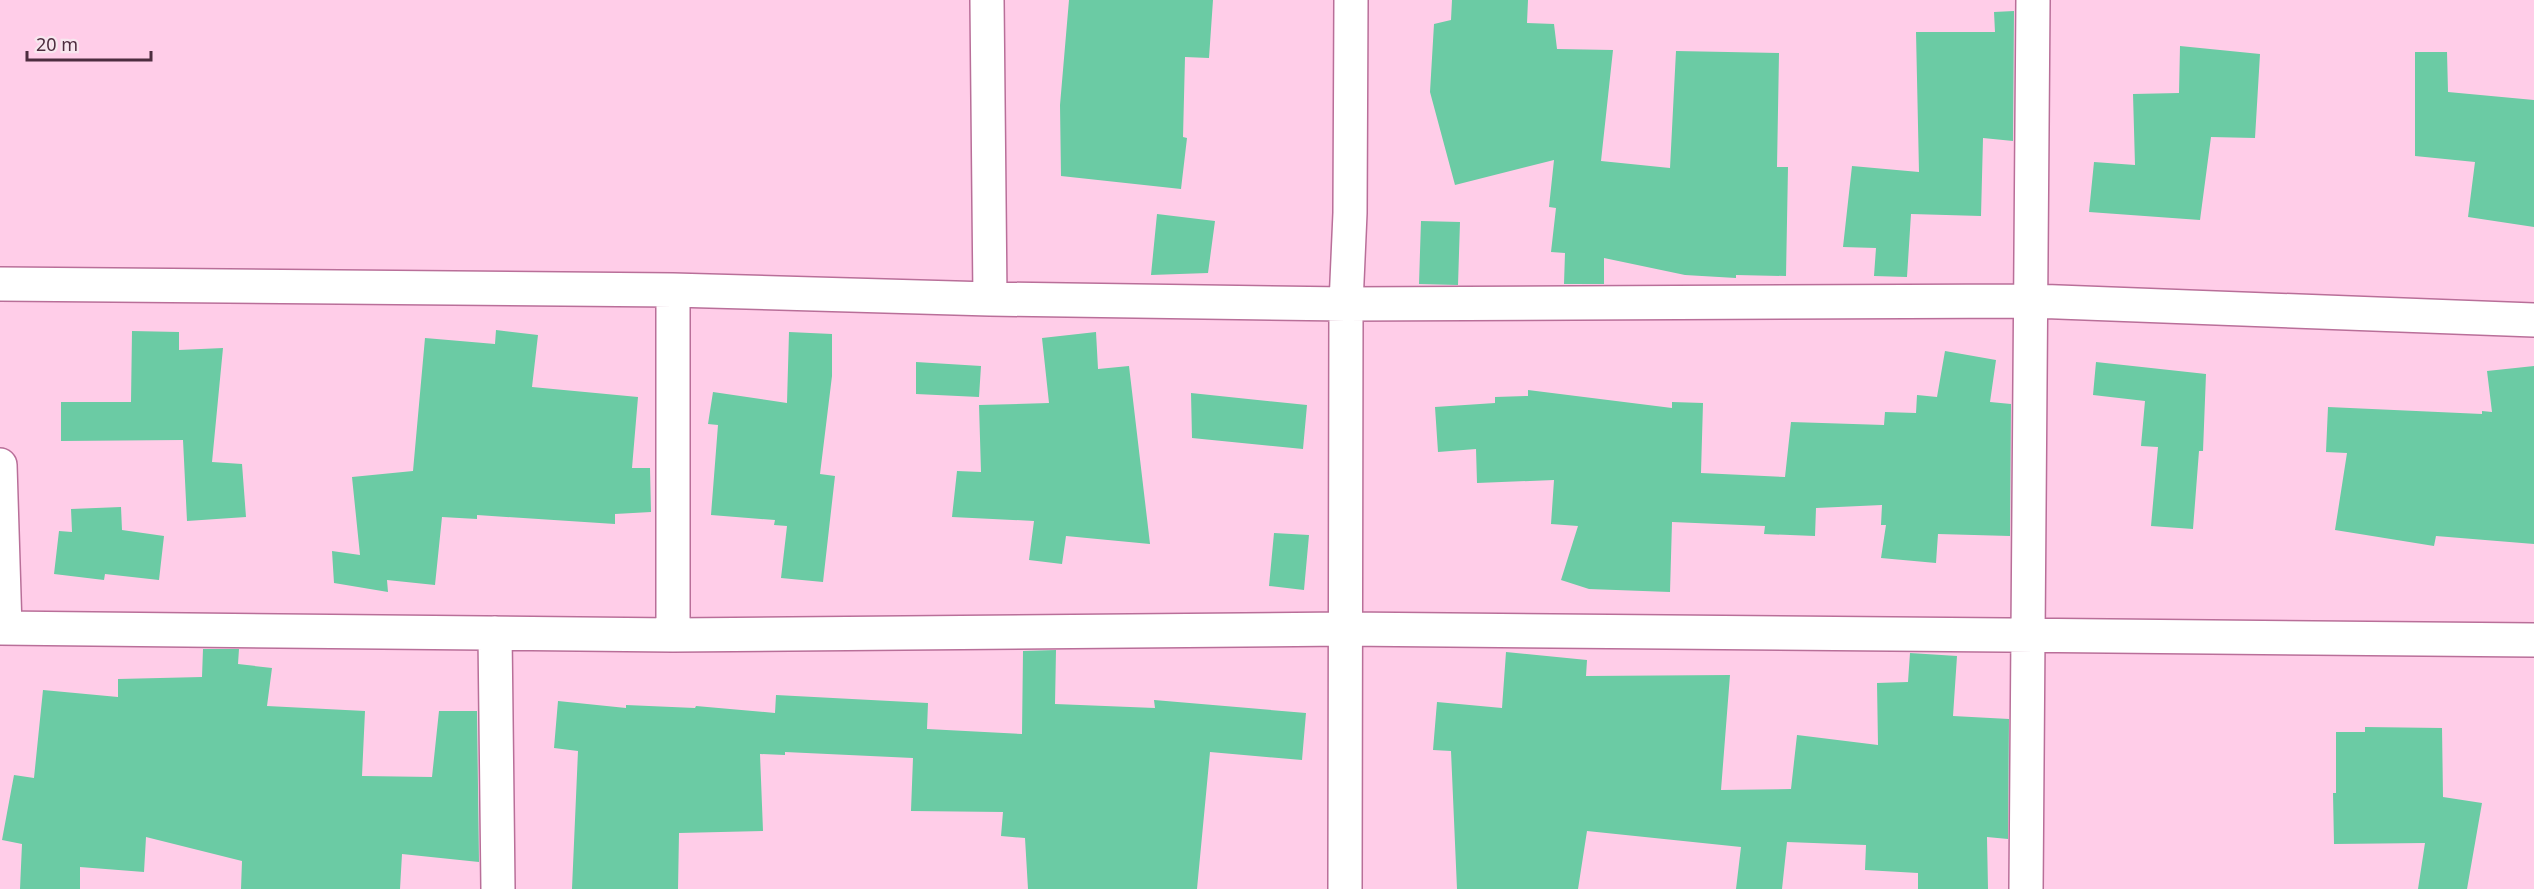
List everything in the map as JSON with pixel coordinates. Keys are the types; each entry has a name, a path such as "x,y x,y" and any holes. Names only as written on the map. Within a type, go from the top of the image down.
{"street":[{"path":"987,0 990,299"},
{"path":"1345,889 1346,304 1350,213 1351,0"},
{"path":"2026,889 2033,0"},
{"path":"0,284 673,290 990,299 1346,304 2032,301 2534,320"},
{"path":"673,290 673,635"},
{"path":"0,465 3,628 673,635 1345,629 2534,640"},
{"path":"495,633 498,889"}],"building":[{"path":"1069,0 1213,0 1209,58 1185,57 1183,137 1187,138 1181,189 1061,176 1060,105"},
{"path":"1452,0 1528,0 1527,23 1554,24 1557,49 1613,50 1601,161 1670,168 1676,51 1779,53 1777,167 1788,167 1786,276 1736,275 1736,278 1685,275 1604,258 1604,284 1564,284 1565,253 1551,252 1556,208 1549,207 1554,160 1455,185 1430,92 1434,24 1451,20"},
{"path":"2014,11 2013,141 1983,138 1981,216 1911,214 1907,277 1874,276 1876,248 1843,247 1852,166 1919,172 1916,32 1995,32 1994,12"},
{"path":"2180,46 2260,54 2255,138 2211,137 2200,220 2089,212 2094,162 2135,165 2133,94 2179,93"},
{"path":"2415,52 2447,52 2448,92 2534,100 2534,227 2468,217 2475,162 2415,156"},
{"path":"1157,214 1215,221 1208,273 1151,275"},
{"path":"1421,221 1460,222 1458,285 1419,284"},
{"path":"496,330 538,335 532,387 638,397 632,468 650,468 651,512 615,514 615,524 477,515 477,519 442,517 435,585 387,580 388,592 334,583 332,551 360,555 352,477 413,471 425,338 495,344"},
{"path":"132,331 179,332 179,350 223,348 212,462 242,464 246,517 187,521 183,440 61,441 61,402 131,402"},
{"path":"789,332 832,334 832,376 820,474 835,476 823,582 781,578 787,526 774,525 775,520 711,515 718,425 708,424 713,392 787,403"},
{"path":"1096,332 1098,369 1129,366 1150,544 1066,536 1062,564 1029,560 1034,521 952,517 957,471 981,472 979,405 1049,403 1042,338"},
{"path":"1945,351 1996,360 1990,402 2011,404 2010,536 1938,534 1936,563 1881,558 1886,525 1881,525 1882,505 1816,508 1815,536 1764,534 1765,526 1672,522 1670,592 1589,589 1561,580 1578,526 1551,524 1554,480 1477,483 1476,449 1438,452 1435,407 1495,403 1495,397 1528,396 1528,390 1672,408 1672,402 1703,403 1701,473 1785,477 1791,422 1884,425 1885,412 1916,413 1917,395 1937,397"},
{"path":"916,362 981,366 979,397 916,394"},
{"path":"2096,362 2206,374 2203,451 2199,451 2193,529 2151,526 2158,447 2141,446 2145,401 2093,395"},
{"path":"2534,366 2534,544 2436,536 2434,546 2335,530 2347,453 2326,452 2328,407 2482,414 2482,411 2492,412 2487,371"},
{"path":"1191,393 1307,405 1303,449 1192,438"},
{"path":"121,507 122,530 164,536 159,580 105,574 104,580 54,574 59,531 72,532 71,509"},
{"path":"1274,533 1309,535 1304,590 1269,586"},
{"path":"203,649 239,649 238,664 272,668 267,706 365,711 362,776 432,777 439,711 477,711 479,862 402,854 400,889 241,889 242,861 146,837 144,872 80,867 80,889 20,889 22,844 2,840 14,775 34,778 43,690 118,697 118,679 202,677"},
{"path":"1056,650 1055,704 1155,708 1154,700 1306,713 1302,760 1210,752 1197,889 1028,889 1025,838 1001,836 1003,812 911,811 913,758 785,752 785,755 760,754 763,831 679,833 678,889 572,889 578,751 554,748 558,701 626,708 626,705 695,708 696,706 775,713 776,695 928,703 927,729 1022,734 1023,651"},
{"path":"1506,652 1587,660 1586,676 1730,675 1721,790 1791,789 1797,735 1878,745 1877,683 1908,682 1910,653 1957,656 1953,716 2009,719 2008,839 1987,837 1988,889 1918,889 1918,873 1865,870 1866,845 1787,842 1782,889 1736,889 1741,847 1587,831 1578,889 1457,889 1451,751 1433,750 1437,702 1502,708"},
{"path":"2365,727 2442,728 2443,797 2482,803 2467,889 2418,889 2425,843 2334,844 2333,793 2336,793 2336,732 2365,732"}]}
